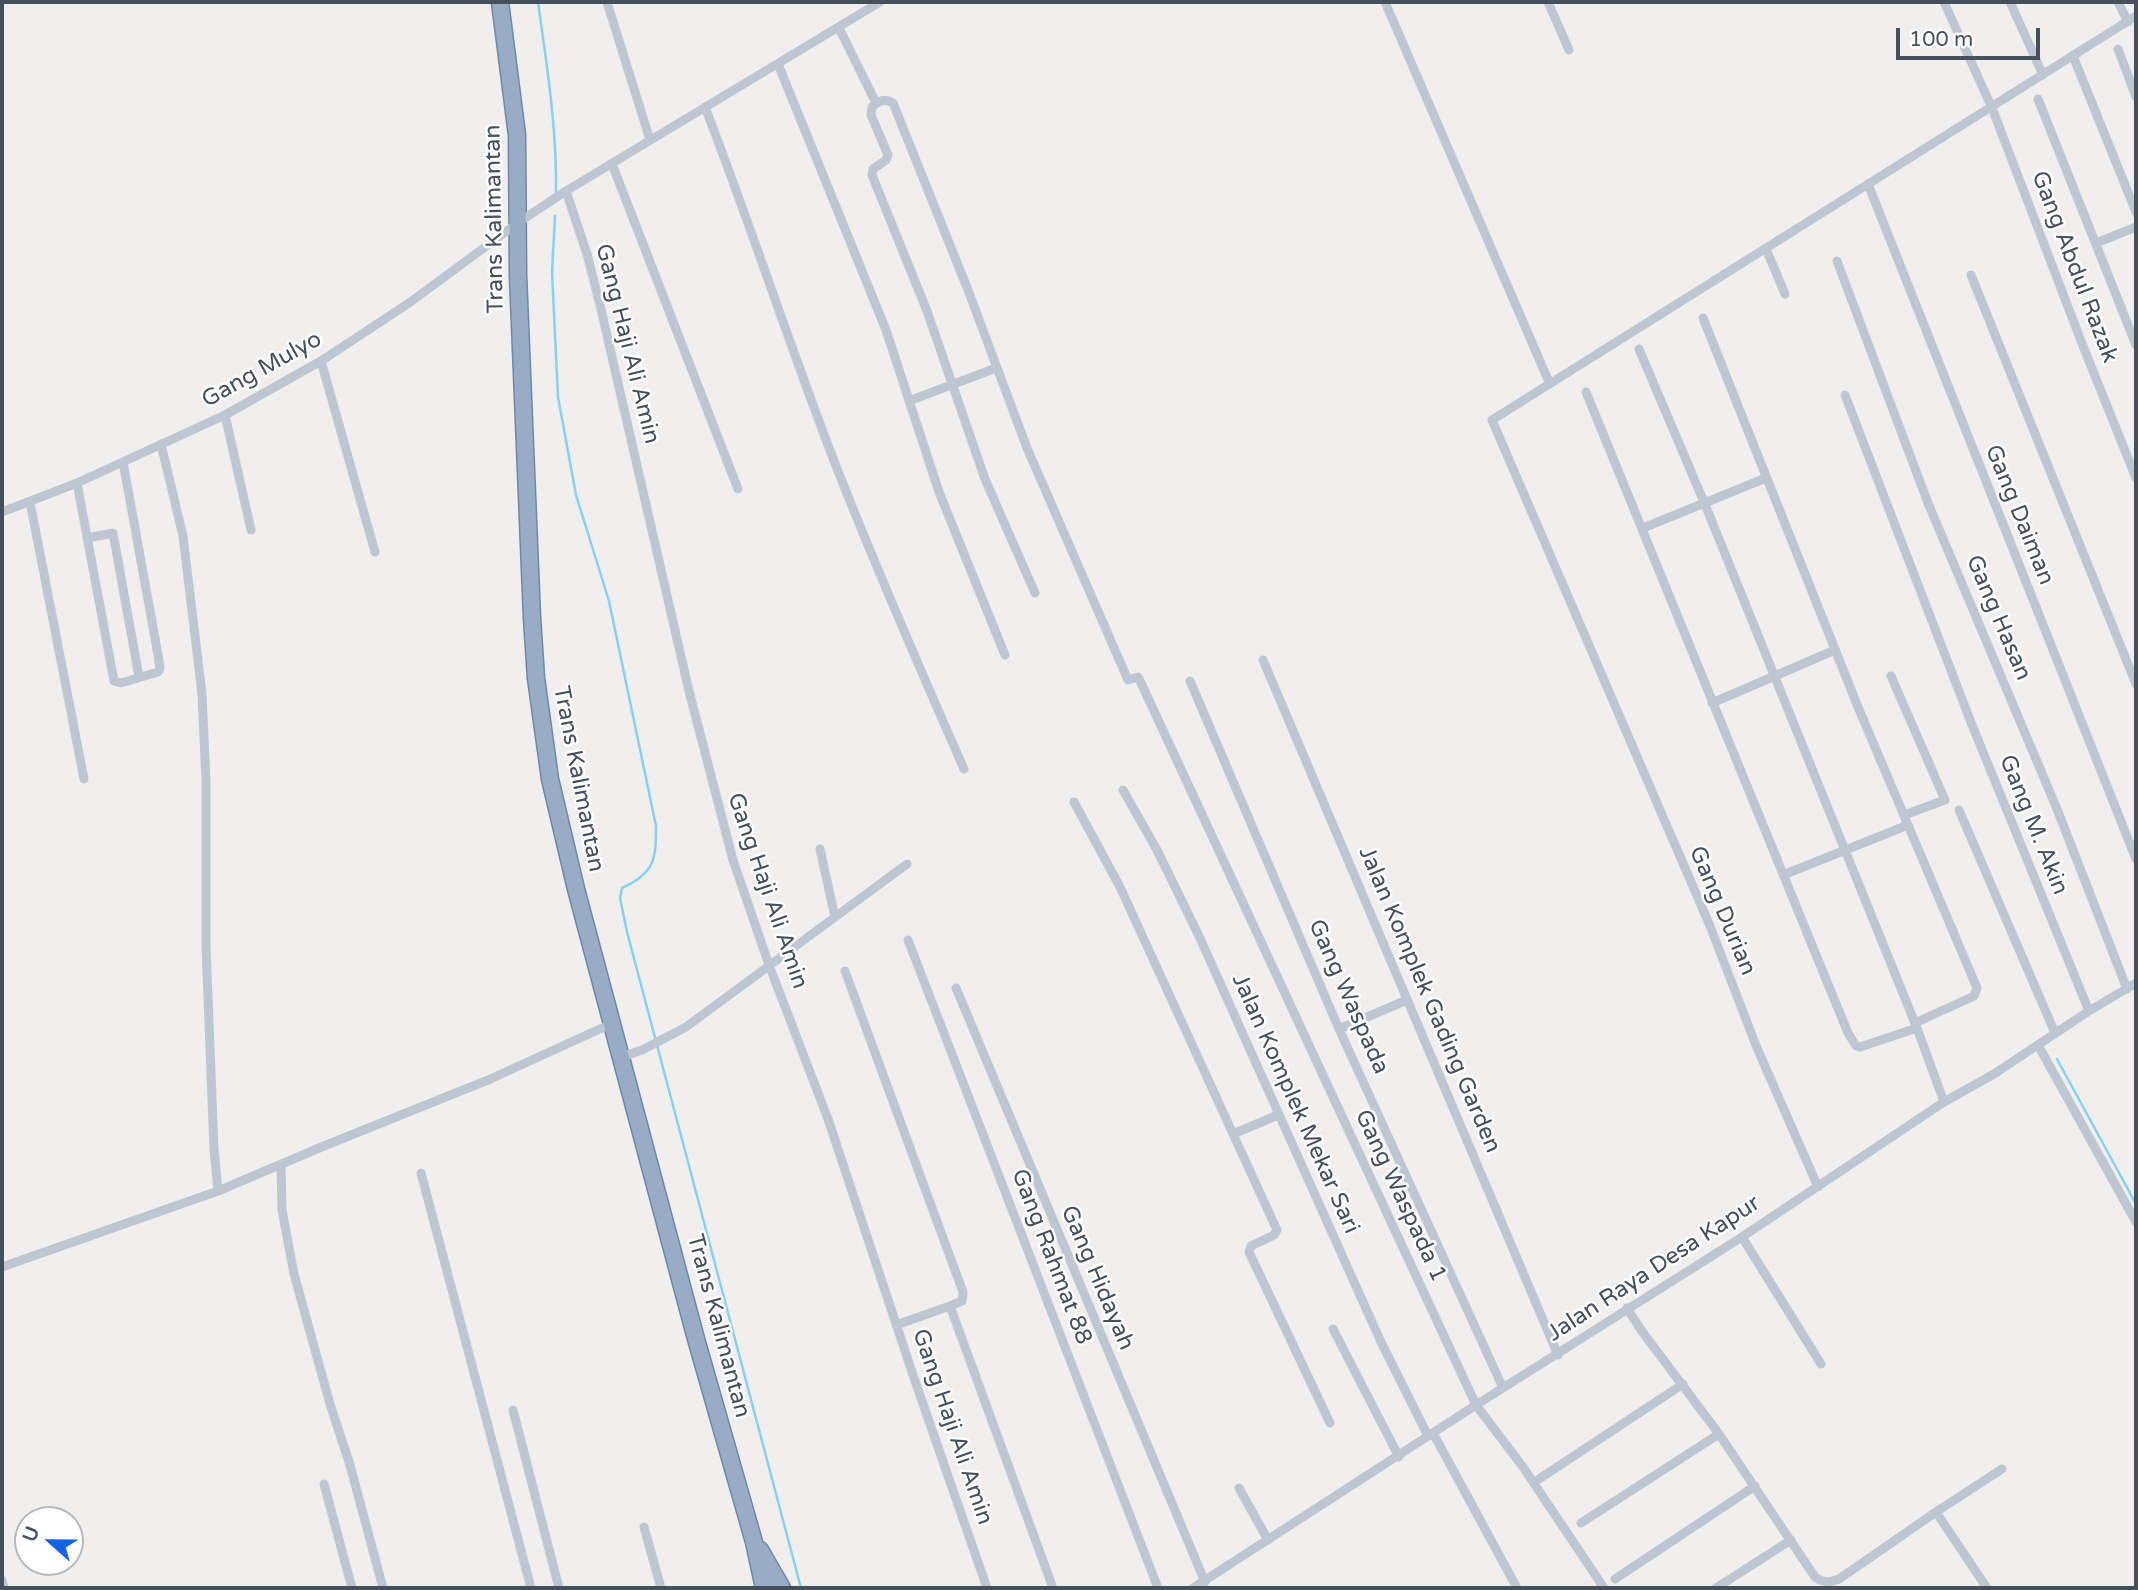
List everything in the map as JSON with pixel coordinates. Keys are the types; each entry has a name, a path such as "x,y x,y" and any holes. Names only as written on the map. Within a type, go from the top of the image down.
{"highway":[{"name":"Trans Kalimantan","path":"500,2 517,135 518,289 537,690 550,779 563,838 696,1339 754,1542 764,1588"},
{"name":"Trans Kalimantan","path":"754,1542 782,1588"}],"street":[{"path":"607,2 650,140"},
{"name":"Gang Mulyo","path":"2,512 77,483 226,415 321,361 409,303 519,222 564,193 838,28 864,6 880,2"},
{"path":"1385,2 1549,382 2132,19 2118,2"},
{"path":"1548,2 1569,50"},
{"name":"Gang Abdul Razak","path":"1944,2 1992,108 2136,478"},
{"path":"2010,2 2043,75"},
{"path":"838,28 876,103"},
{"path":"2118,49 2136,97"},
{"path":"2073,56 2136,212"},
{"path":"778,64 886,330 939,492 1005,655"},
{"path":"2038,99 2136,345"},
{"path":"909,401 953,384 996,368 968,290 893,103 886,100 872,107 871,115 888,155 886,160 873,169 872,175 927,311 953,384 985,479 1035,593"},
{"path":"705,107 836,466 883,586 964,769"},
{"path":"612,164 738,489"},
{"name":"Gang Daiman","path":"1868,184 2136,859"},
{"name":"Gang Haji Ali Amin","path":"564,193 587,254 600,305 721,819 769,965 828,1119 987,1588"},
{"path":"2095,243 2136,227"},
{"path":"1766,249 1786,294"},
{"name":"Gang Hasan","path":"1837,261 1928,503 2057,809 2127,989"},
{"path":"1972,275 2136,684"},
{"path":"1586,392 1848,1033 1856,1046 1864,1047 1975,996 1977,988 1835,650 1703,318"},
{"path":"1639,349 1704,502 1916,1025 1944,1102"},
{"path":"321,361 375,552"},
{"name":"Gang Waspada 1","path":"996,368 1027,448 1112,646 1128,680 1138,677 1141,683 1476,1405 1523,1467 1604,1588"},
{"name":"Gang Durian","path":"1549,382 1492,419 1710,926 1757,1048 1818,1187"},
{"name":"Gang M. Akin","path":"1845,395 1999,794 2089,1011"},
{"path":"226,415 251,530"},
{"path":"161,444 187,559 202,694 206,780 206,947 218,1191"},
{"path":"77,483 114,681 117,684 158,672 160,668 122,462"},
{"path":"1643,528 1766,478"},
{"path":"30,502 85,779"},
{"path":"87,538 113,533 139,677"},
{"path":"1712,703 1835,650"},
{"name":"Jalan Komplek Gading Garden","path":"1263,660 1558,1354"},
{"path":"1783,875 1844,852 1945,800 1891,676"},
{"name":"Gang Waspada","path":"1190,681 1339,1029 1503,1388"},
{"name":"Jalan Komplek Mekar Sari","path":"1123,790 1157,850 1199,936 1381,1342 1517,1588"},
{"path":"1074,802 1120,887 1277,1230 1275,1235 1251,1246 1249,1252 1330,1423"},
{"path":"1959,810 2055,1033"},
{"path":"820,849 835,917"},
{"path":"622,1057 686,1027 907,864"},
{"name":"Gang Rahmat 88","path":"908,940 1158,1588"},
{"path":"845,971 963,1292 962,1301 950,1307 896,1325"},
{"name":"Jalan Raya Desa Kapur","path":"1193,1588 1741,1237 1944,1102 2136,983"},
{"name":"Gang Hidayah","path":"956,988 1205,1582"},
{"path":"1339,1029 1407,1000"},
{"path":"2,1268 218,1191 488,1080 613,1023"},
{"path":"2038,1045 2136,1222"},
{"path":"1233,1134 1278,1115"},
{"path":"281,1165 282,1210 294,1274 330,1404 354,1477 383,1588"},
{"path":"421,1173 531,1588"},
{"path":"1741,1237 1821,1364"},
{"path":"950,1307 1052,1588"},
{"path":"1627,1308 1719,1434 1815,1577 1821,1582 1839,1579 2002,1469"},
{"path":"1333,1329 1399,1457"},
{"path":"1539,1479 1683,1384"},
{"path":"513,1410 559,1588"},
{"path":"1581,1523 1719,1434"},
{"path":"324,1484 352,1588"},
{"path":"1615,1578 1755,1486"},
{"path":"1239,1488 1268,1540"},
{"path":"1936,1512 1987,1588"},
{"path":"644,1527 661,1588"},
{"path":"1716,1588 1791,1540"},
{"path":"2,1580 4,1588"}],"waterway":[{"path":"538,2 553,121 556,193"},
{"path":"555,216 552,272 558,397 576,495 609,601 656,826 651,864 641,877 622,888 620,898 801,1588"},
{"path":"2057,1059 2136,1204"}]}
